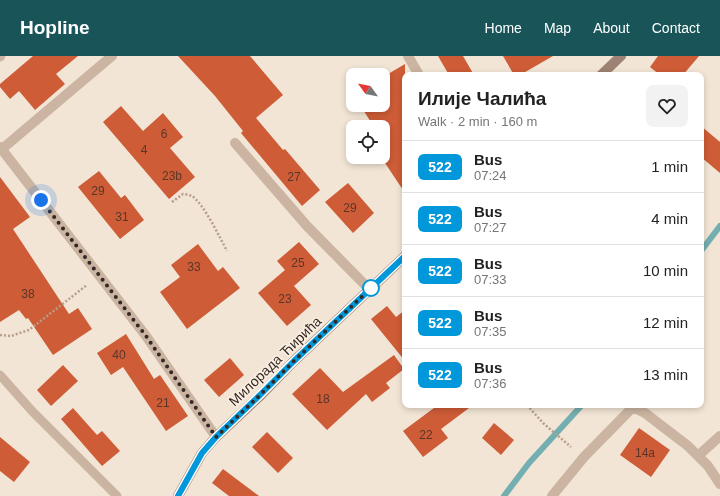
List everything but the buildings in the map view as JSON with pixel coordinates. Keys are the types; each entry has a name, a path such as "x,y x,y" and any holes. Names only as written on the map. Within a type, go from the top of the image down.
{"street":[{"path":"112,56 1,148 146,336 216,437"},
{"path":"408,56 417,72"},
{"path":"604,72 621,56"},
{"path":"235,143 307,226 370,290"},
{"name":"Милорада Ћирића","path":"178,496 202,453 216,437 402,259"},
{"path":"552,496 584,457 632,409 637,409 645,413 699,455 720,484"},
{"path":"699,455 720,436"}],"lane":[{"path":"0,375 32,411 117,496"}],"path":[{"path":"172,202 183,194 191,196 199,202 228,251"},
{"path":"0,336 11,336 29,330 99,275"},
{"path":"530,408 568,445"}],"waterway":[{"path":"704,247 720,226"},
{"path":"504,496 529,463 579,408"}],"bus line":[{"name":"522","path":"178,496 190,472 202,453 216,437 402,259"}],"route":[{"path":"41,200 146,336 216,437 371,288"}]}
